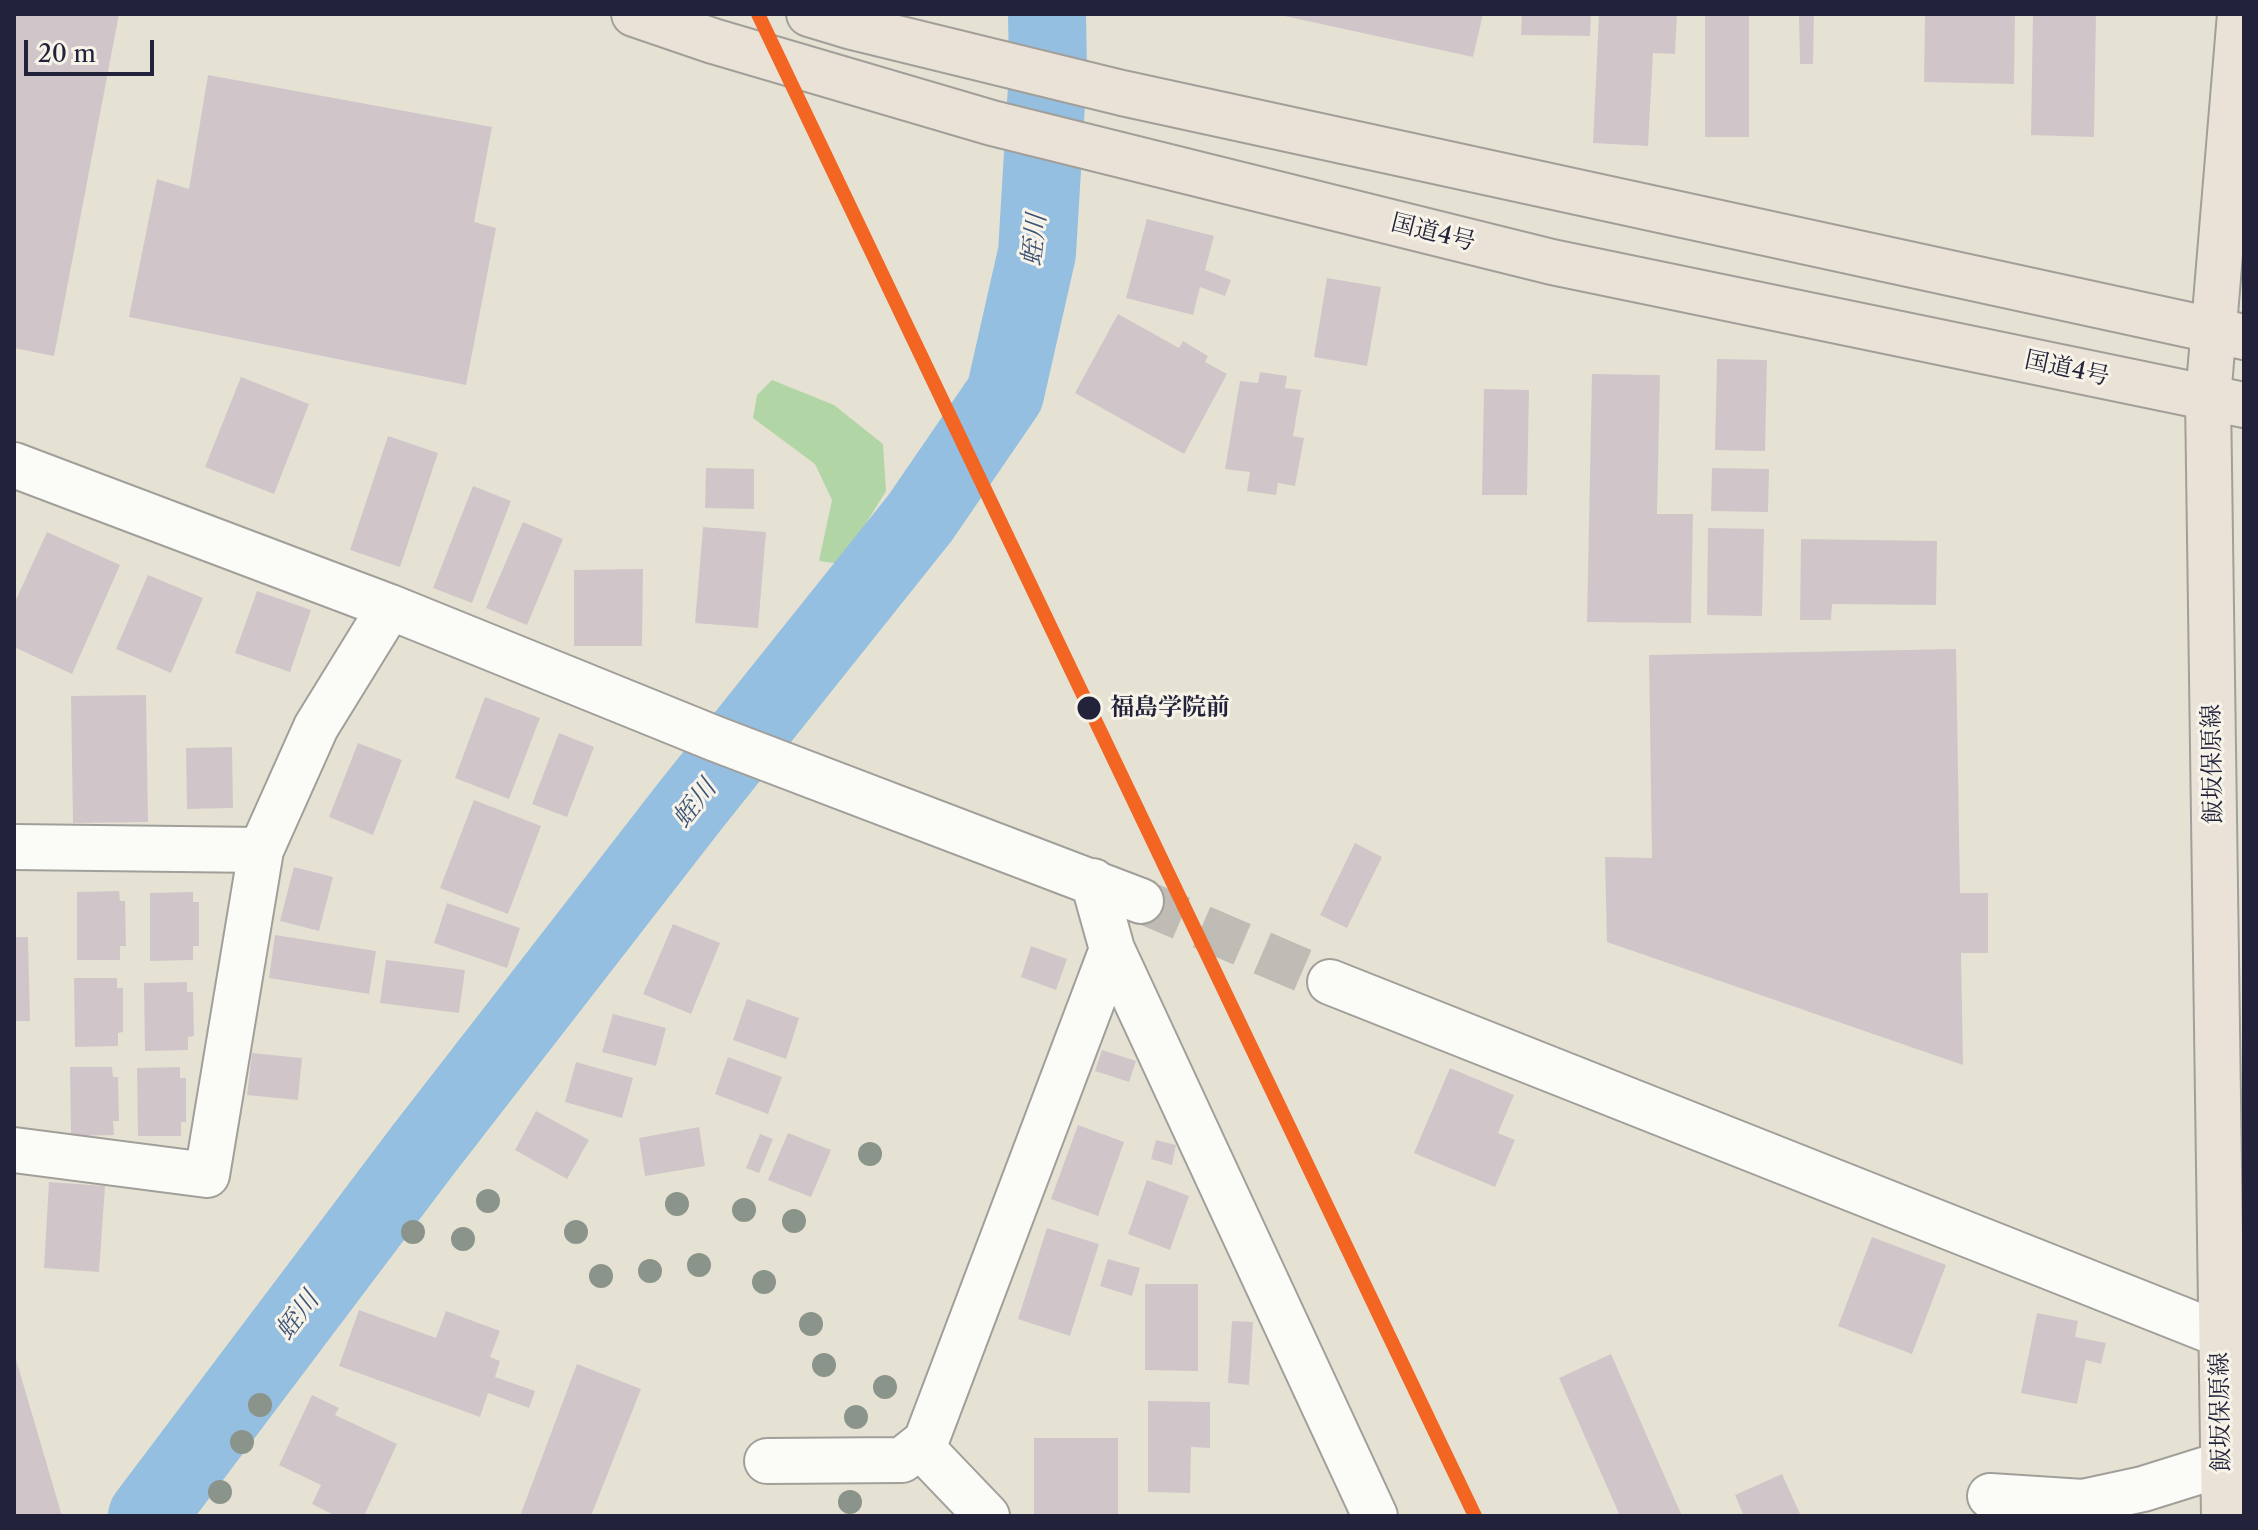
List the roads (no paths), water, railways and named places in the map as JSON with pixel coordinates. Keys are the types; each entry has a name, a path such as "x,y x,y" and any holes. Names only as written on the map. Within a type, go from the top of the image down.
{"main road":[{"name":"国道4号","path":"634,14 713,41 992,123 1552,262 2226,401"},
{"path":"809,14 849,21 1122,93 2230,334"},
{"name":"飯坂保原線","path":"2224,1516 2223,1464 2232,1339 2226,401 2240,14"}],"street":[{"path":"14,465 390,607 716,739 1141,901"},
{"path":"14,1150 207,1175 261,850 316,727 390,607"},
{"path":"14,847 261,850"},
{"path":"1093,881 1112,949 1375,1516"},
{"path":"767,1461 902,1460 926,1441 1112,949"},
{"path":"1330,982 2232,1339"},
{"path":"920,1446 987,1516"},
{"path":"1990,1496 2083,1502 2143,1489 2223,1464"}],"waterway":[{"name":"蛭川","path":"147,1516 423,1150 690,806 920,518 1005,394 1037,253 1048,70 1047,14"}],"tunnel":[{"path":"1141,901 1330,982"}],"place":[{"name":"福島学院前","path":"1089,708"}]}
